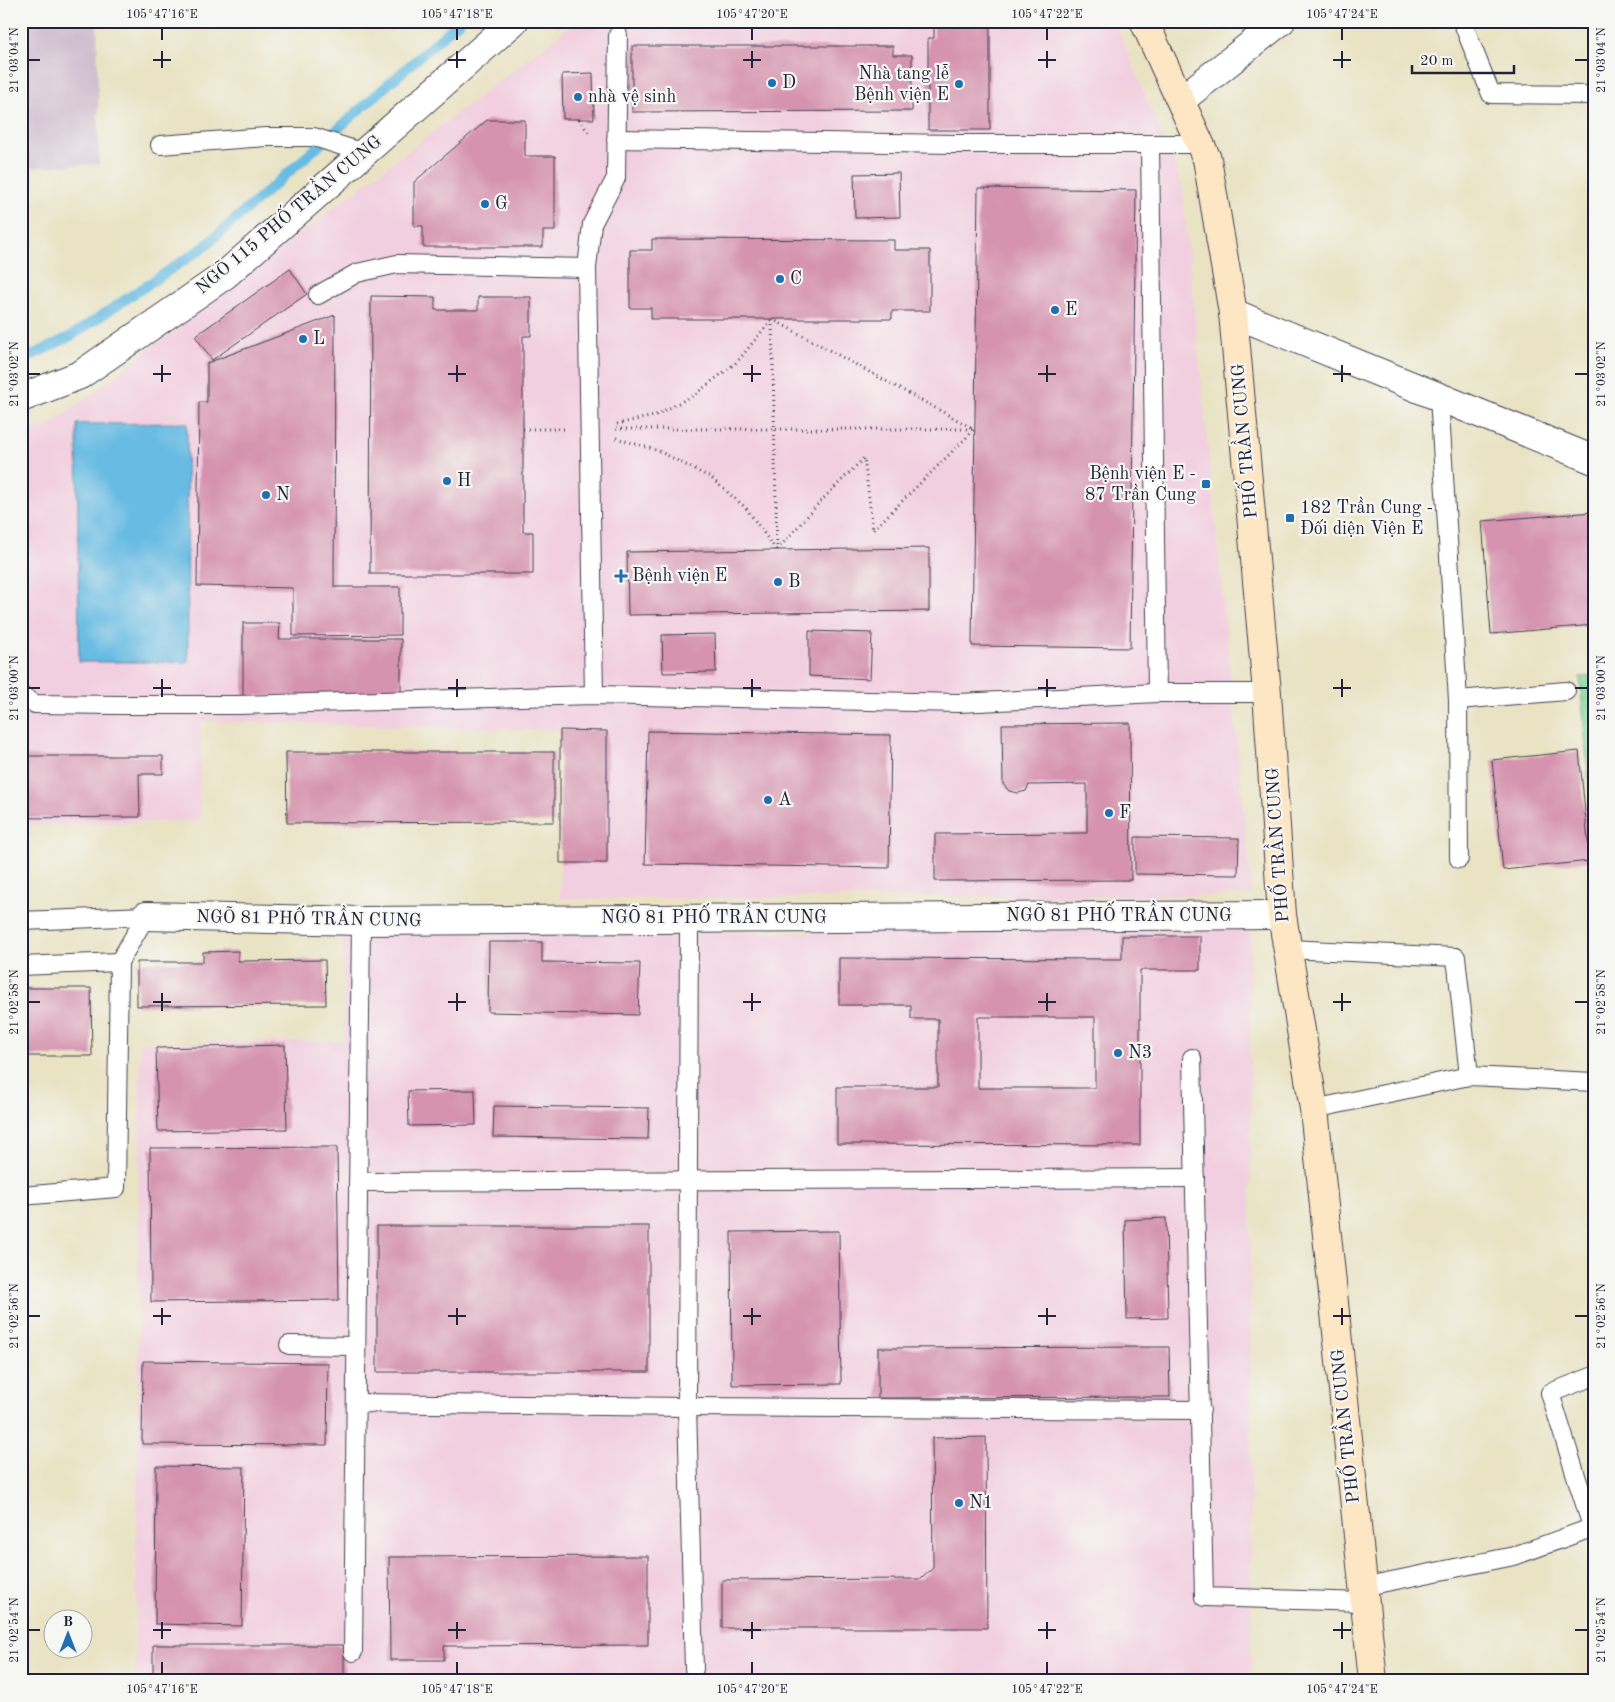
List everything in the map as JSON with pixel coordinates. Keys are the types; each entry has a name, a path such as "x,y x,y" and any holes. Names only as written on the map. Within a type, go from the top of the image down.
{"main road":[{"name":"PHỐ TRẦN CUNG","path":"1144,21 1207,159 1233,313 1267,693 1282,915 1314,1109 1373,1681"}],"street":[{"name":"NGÕ 115 PHỐ TRẦN CUNG","path":"21,398 80,375 225,275 514,21"},
{"path":"1181,100 1281,21"},
{"path":"1233,313 1594,460"},
{"name":"NGÕ 81 PHỐ TRẦN CUNG","path":"146,916 361,922 689,918 1282,915"}],"lane":[{"path":"1462,21 1491,94 1594,95"},
{"path":"594,695 587,268 592,224 616,178 618,35"},
{"path":"160,145 266,137 314,137 364,153"},
{"path":"616,139 955,144 1201,144"},
{"path":"1150,144 1157,693"},
{"path":"318,296 357,273 398,264 587,268"},
{"path":"1439,397 1458,700 1459,859"},
{"path":"1458,700 1566,691"},
{"path":"21,695 35,704 119,706 239,705 594,695 959,703 1157,693 1267,693"},
{"path":"21,921 146,916"},
{"path":"21,1196 116,1188 119,962 146,916"},
{"path":"689,918 687,1407 694,1669"},
{"path":"353,1652 361,922"},
{"path":"1288,949 1456,957 1469,1076"},
{"path":"21,966 119,962"},
{"path":"1192,1058 1204,1597 1363,1594 1514,1556 1593,1529 1550,1393 1594,1376"},
{"path":"1314,1109 1469,1076 1594,1082"},
{"path":"358,1182 1195,1178"},
{"path":"289,1345 356,1346"},
{"path":"356,1403 1201,1410"}],"path":[{"path":"589,430 654,416 694,395 737,362 772,319"},
{"path":"772,319 776,550"},
{"path":"772,319 975,430"},
{"path":"523,430 975,430"},
{"path":"589,430 659,451 711,478 746,508 776,550"},
{"path":"776,550 864,458 873,530 975,430"}],"shaded area":[{"path":"21,21 97,21 99,164 21,168"},
{"name":"Bệnh viện E","path":"577,21 1115,21 1182,186 1252,895 560,899 560,730 201,721 199,821 21,825 21,432 52,424"},
{"path":"1250,929 1251,1681 135,1681 140,1043 344,1041 343,935"}],"green space":[{"path":"1594,676 1594,843 1580,677"}],"water":[{"path":"187,423 188,662 79,662 77,424"}],"building":[{"name":"Nhà tang lễ Bệnh viện E","path":"934,21 990,21 990,130 928,130 928,38 934,38"},
{"name":"D","path":"632,46 893,46 893,55 912,55 912,111 632,112"},
{"name":"nhà vệ sinh","path":"593,73 594,119 563,119 562,74"},
{"name":"G","path":"487,120 525,120 525,156 555,156 555,231 543,231 543,247 423,247 423,226 414,226 414,182"},
{"path":"899,173 900,217 855,218 854,174"},
{"name":"E","path":"978,188 1136,190 1130,648 972,646"},
{"name":"C","path":"652,239 894,240 894,250 930,250 930,311 892,311 892,319 651,319 651,308 630,308 630,250 652,250"},
{"path":"290,269 307,294 212,360 195,336"},
{"name":"H","path":"371,296 435,297 435,310 478,310 478,297 531,297 531,336 523,336 523,532 533,532 533,574 370,574"},
{"name":"N","path":"335,315 334,587 400,587 400,635 293,636 293,588 197,586 199,402 207,402 207,363"},
{"path":"1594,512 1594,625 1491,634 1482,521"},
{"name":"B","path":"929,548 929,611 628,615 627,552"},
{"path":"243,623 280,623 279,639 401,639 401,696 243,696"},
{"path":"809,631 872,633 870,679 809,676"},
{"path":"715,634 716,672 663,673 662,635"},
{"name":"F","path":"1130,723 1131,880 935,881 935,834 1087,833 1087,784 1029,785 1026,791 1018,793 1009,791 1003,784 1002,724"},
{"path":"560,730 607,731 607,863 560,863"},
{"name":"A","path":"648,731 891,735 889,868 645,864"},
{"path":"1579,751 1590,861 1503,870 1492,760"},
{"path":"286,752 554,752 554,822 287,823"},
{"path":"21,756 163,756 163,774 139,774 140,817 21,818"},
{"path":"1135,837 1239,838 1238,875 1135,874"},
{"name":"N3","path":"1122,936 1200,936 1200,970 1140,970 1140,1145 837,1144 837,1087 938,1087 938,1019 911,1019 911,1005 839,1005 839,958 1122,959","holes":["978,1017 1095,1017 1095,1088 978,1088"]},
{"path":"489,942 542,942 542,962 640,963 638,1015 488,1012"},
{"path":"238,951 238,961 325,960 326,1005 137,1006 137,962 203,962 203,952"},
{"path":"21,988 91,988 92,1056 21,1056"},
{"path":"285,1045 287,1129 158,1131 156,1048"},
{"path":"475,1090 476,1125 409,1126 408,1091"},
{"path":"494,1106 649,1108 648,1139 493,1137"},
{"path":"337,1147 339,1300 151,1302 150,1148"},
{"path":"1166,1218 1168,1318 1127,1319 1125,1220"},
{"path":"377,1226 649,1226 649,1372 377,1372"},
{"path":"839,1231 841,1384 732,1385 731,1232"},
{"path":"1169,1347 1170,1397 878,1398 878,1348"},
{"path":"143,1361 328,1363 327,1445 142,1444"},
{"name":"N1","path":"986,1437 987,1628 722,1628 722,1580 921,1579 933,1568 932,1438"},
{"path":"156,1466 244,1467 242,1626 155,1624"},
{"path":"648,1556 648,1645 444,1646 444,1660 390,1660 389,1557"},
{"path":"153,1645 344,1645 344,1681 153,1681"}],"waterway":[{"path":"21,361 71,336 204,247 460,21"}],"place":[{"name":"D","path":"772,83"},
{"name":"Nhà tang lễ Bệnh viện E","path":"959,84"},
{"name":"nhà vệ sinh","path":"578,97"},
{"name":"G","path":"485,204"},
{"name":"C","path":"780,279"},
{"name":"E","path":"1055,310"},
{"name":"L","path":"303,339"},
{"name":"H","path":"447,481"},
{"name":"Bệnh viện E - 87 Trần Cung","path":"1206,484"},
{"name":"N","path":"266,495"},
{"name":"182 Trần Cung - Đối diện Viện E","path":"1290,518"},
{"name":"Bệnh viện E","path":"621,576"},
{"name":"B","path":"778,582"},
{"name":"A","path":"768,800"},
{"name":"F","path":"1109,813"},
{"name":"N3","path":"1118,1053"},
{"name":"N1","path":"959,1503"}]}
